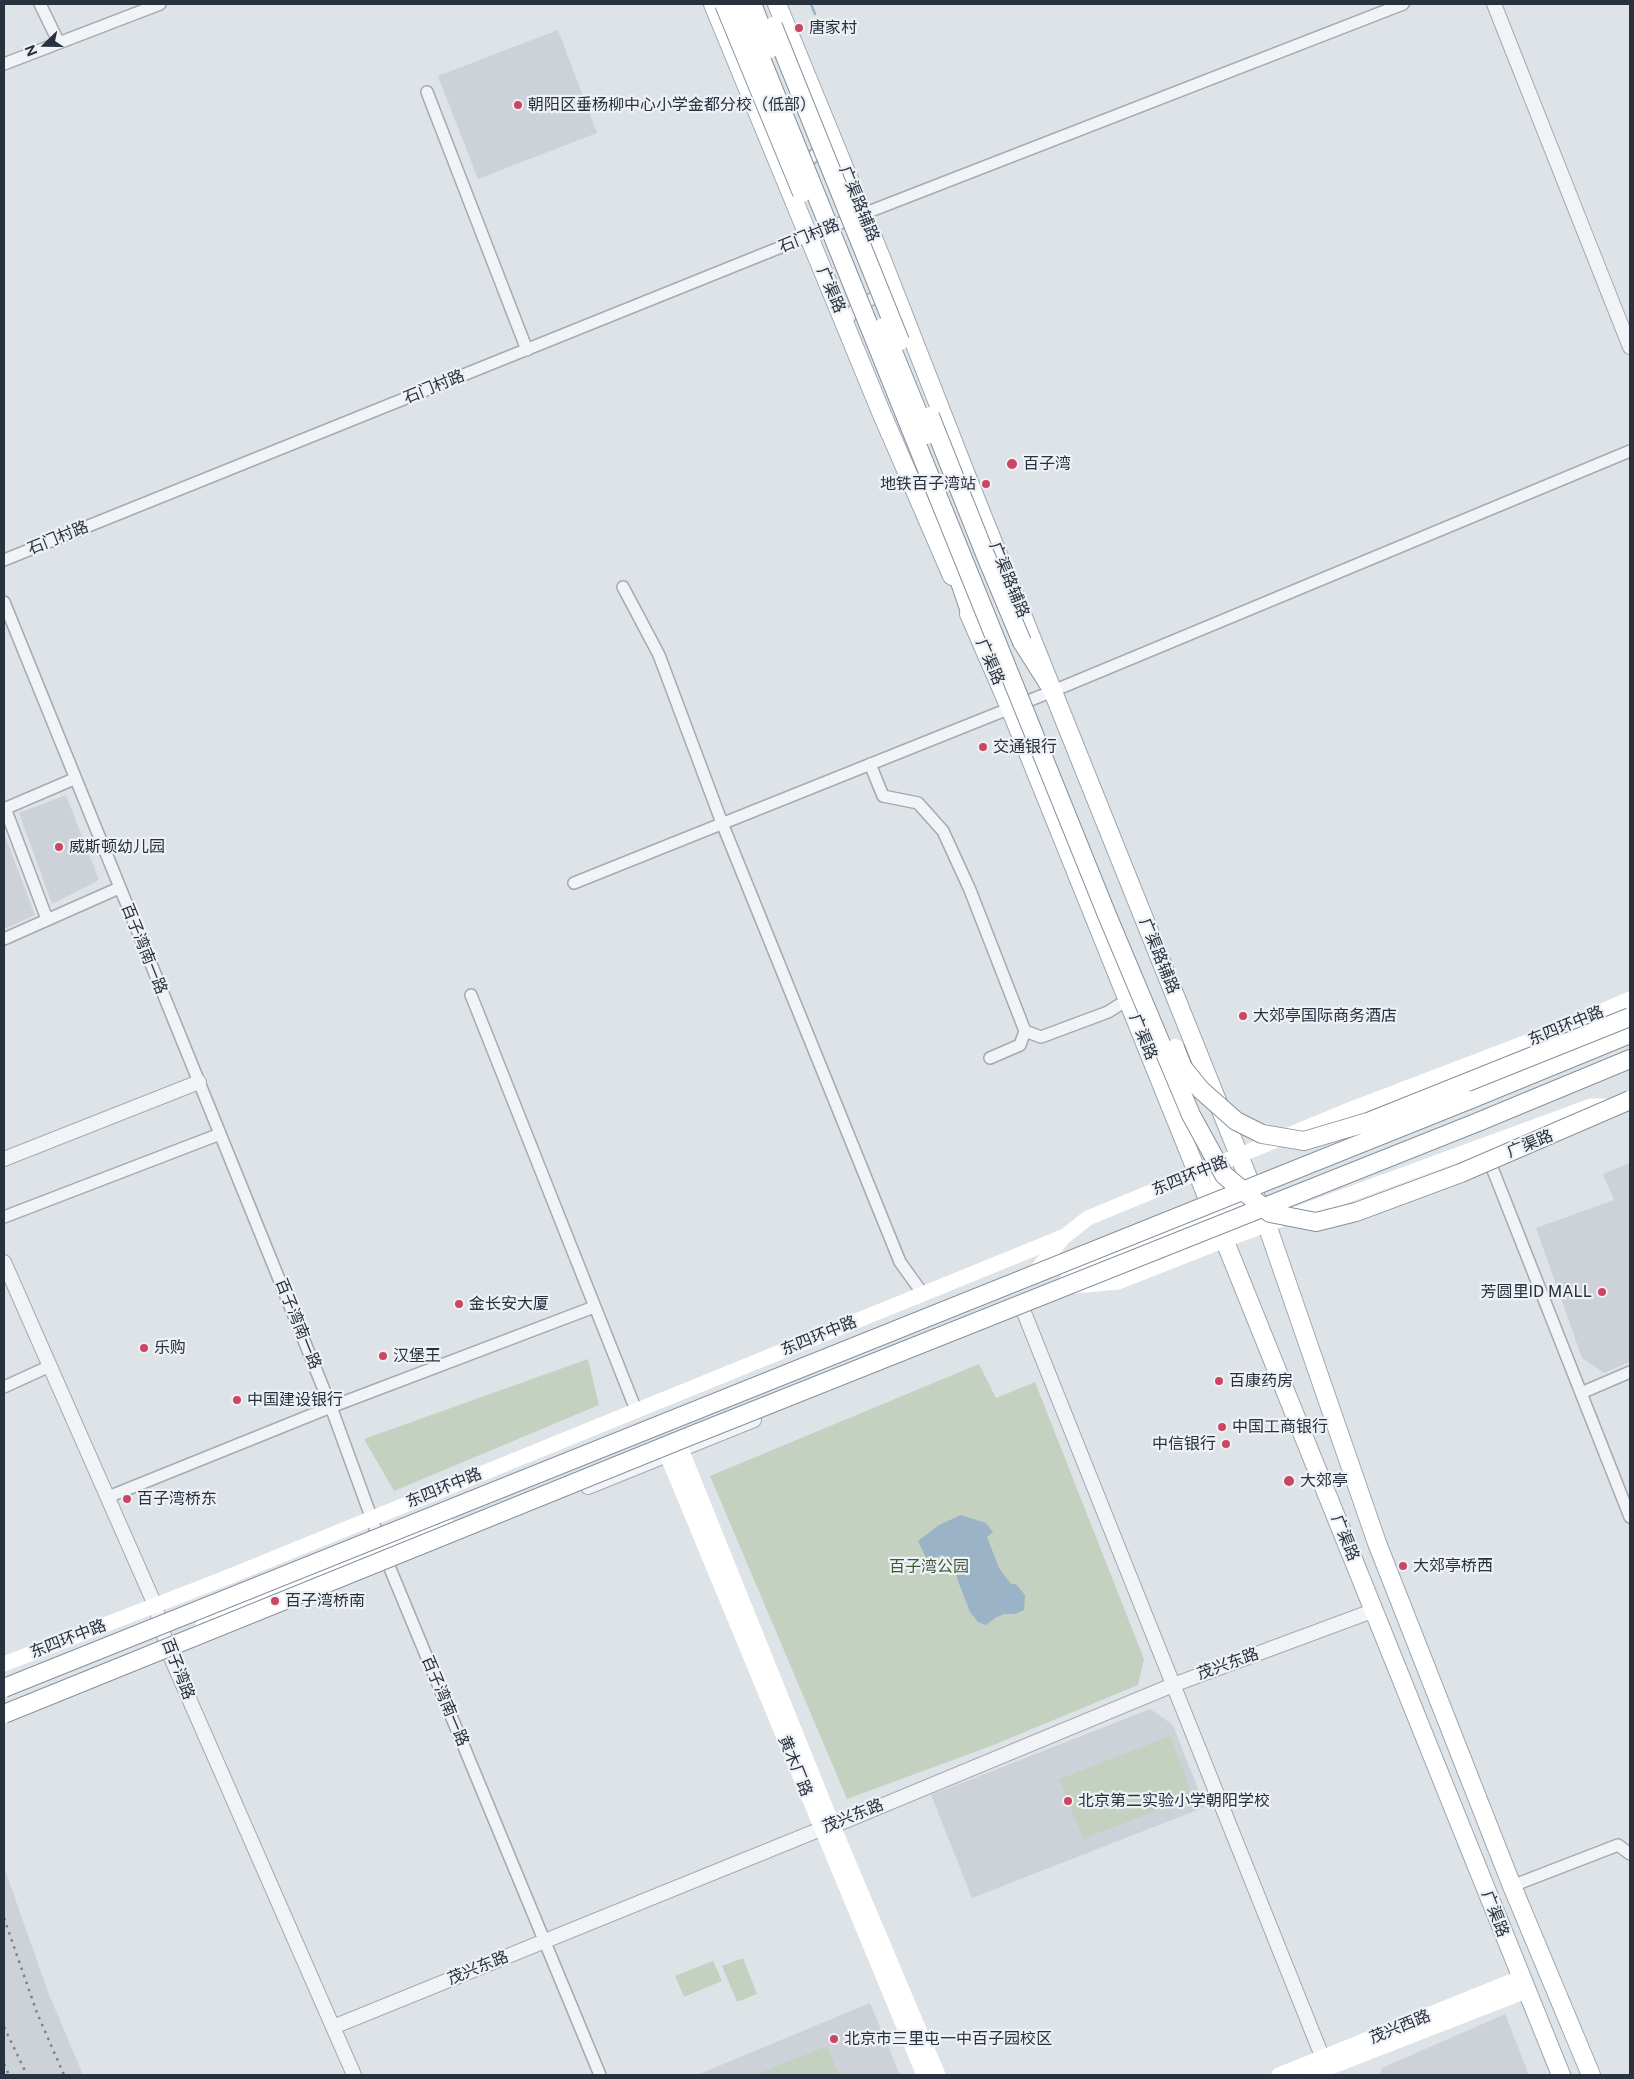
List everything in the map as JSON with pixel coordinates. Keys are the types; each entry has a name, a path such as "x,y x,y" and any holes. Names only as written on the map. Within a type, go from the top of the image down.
{"main road":[{"name":"广渠路","path":"713,4 938,546 1010,708 1561,2075"},
{"path":"724,4 947,544 975,626"},
{"name":"广渠路","path":"737,4 762,59 1110,924 1191,1115 1224,1175 1270,1213 1316,1222 1356,1212 1460,1172 1630,1100"},
{"name":"广渠路","path":"752,4 1148,988 1183,1068 1200,1090 1236,1121 1262,1134 1304,1141 1368,1122 1630,1017"},
{"path":"764,4 1022,642 1053,691"},
{"name":"广渠路辅路","path":"777,4 900,305 1238,1156"},
{"name":"东四环中路","path":"4,1688 157,1612 372,1517 1065,1236 1088,1218 1349,1110 1561,1028 1630,999"},
{"path":"1127,1000 1141,1004 1153,1018 1229,1199 1267,1225"},
{"name":"东四环中路","path":"4,1688 1630,1034"},
{"path":"4,1714 699,1433 1478,1122 1630,1058"},
{"path":"1154,1066 1171,1078 1189,1103"},
{"name":"东四环中路","path":"1086,1286 1118,1282 1225,1240 1591,1106 1630,1105"},
{"name":"广渠路","path":"1238,1156 1267,1225 1377,1543 1512,1886 1591,2075"},
{"name":"东四环中路","path":"4,1664 157,1612 376,1532 1123,1232 1210,1206 1253,1189"},
{"name":"东四环中路","path":"4,1706 168,1648 271,1593 1049,1287 1210,1206"},
{"path":"1123,1232 1129,1248"},
{"path":"1040,1266 1065,1236"},
{"path":"1049,1287 1086,1286"},
{"path":"674,1452 827,1828 924,2075"},
{"path":"827,1828 938,2075"},
{"name":"茂兴西路","path":"1310,2075 1523,1984"},
{"name":"茂兴西路","path":"1279,2075 1327,2067"}],"street":[{"path":"40,4 59,44"},
{"path":"4,64 59,44 135,8 160,4"},
{"name":"石门村路","path":"4,560 863,214 1402,4"},
{"path":"1494,4 1630,347"},
{"path":"427,92 527,350"},
{"path":"773,150 794,158 809,160 819,151 828,128"},
{"path":"845,324 856,306 876,297 889,298 900,305"},
{"path":"574,883 1053,691 1630,450"},
{"path":"623,587 659,655 722,823 900,1262 923,1294"},
{"name":"百子湾南一路","path":"4,602 74,779 331,1407 389,1566 600,2075"},
{"path":"870,764 883,796 918,803 943,831 970,890 1025,1031 1020,1045 990,1058"},
{"path":"48,919 5,808 74,779"},
{"path":"4,939 119,888"},
{"path":"470,995 636,1410"},
{"path":"1025,1031 1041,1037 1108,1012 1127,1000"},
{"path":"4,1159 199,1082"},
{"path":"4,1217 220,1134"},
{"path":"1483,1146 1630,1517"},
{"name":"百子湾路","path":"4,1262 108,1497 157,1612 168,1648 354,2075"},
{"name":"东四环中路","path":"4,1720 168,1648 389,1566 1086,1286"},
{"path":"108,1497 331,1407 594,1307"},
{"path":"1023,1310 1327,2067"},
{"path":"4,1387 50,1366"},
{"path":"1581,1393 1630,1372"},
{"name":"茂兴东路","path":"333,2027 827,1828 1173,1685 1375,1610"},
{"path":"1512,1886 1618,1844 1630,1854"}],"shaded area":[{"name":"朝阳区垂杨柳中心小学金都分校（低部）","path":"558,30 597,133 478,179 438,76"},
{"name":"威斯顿幼儿园","path":"66,795 99,880 52,904 19,813"},
{"path":"4,833 35,915 4,929"},
{"name":"芳圆里ID MALL","path":"1630,1163 1630,1362 1604,1373 1582,1358 1536,1228 1614,1200 1603,1174"},
{"name":"北京第二实验小学朝阳学校","path":"1150,1709 1173,1725 1205,1807 972,1898 931,1795"},
{"path":"4,1867 48,1992 83,2075 4,2075"},
{"name":"北京市三里屯一中百子园校区","path":"870,2003 900,2075 697,2075"},
{"path":"1505,2014 1529,2075 1380,2075 1382,2068"}],"green space":[{"path":"588,1359 599,1405 394,1491 364,1439"},
{"name":"百子湾公园","path":"979,1364 996,1398 1035,1382 1144,1659 1138,1685 991,1746 847,1799 710,1476"},
{"path":"1170,1736 1193,1797 1083,1839 1059,1779"},
{"path":"743,1958 757,1994 737,2002 722,1966"},
{"path":"713,1961 722,1981 684,1997 675,1976"},
{"path":"827,2046 839,2075 754,2075"}],"water":[{"path":"961,1515 986,1523 993,1532 987,1537 999,1568 1011,1584 1016,1584 1025,1595 1024,1610 1015,1614 1004,1614 986,1625 978,1622 970,1612 953,1564 942,1555 935,1558 926,1558 918,1541 939,1525"}],"waterway":[{"path":"811,4 815,14"}],"railway":[{"path":"4,1918 37,2013 64,2075"},
{"path":"4,2027 27,2075"},
{"path":"4,2064 9,2075"}],"place":[{"name":"唐家村","path":"799,28"},
{"name":"朝阳区垂杨柳中心小学金都分校（低部）","path":"518,105"},
{"name":"百子湾","path":"1012,464"},
{"name":"地铁百子湾站","path":"986,484"},
{"name":"交通银行","path":"983,747"},
{"name":"威斯顿幼儿园","path":"59,847"},
{"name":"大郊亭国际商务酒店","path":"1243,1016"},
{"name":"芳圆里ID MALL","path":"1602,1292"},
{"name":"金长安大厦","path":"459,1304"},
{"name":"乐购","path":"144,1348"},
{"name":"汉堡王","path":"383,1356"},
{"name":"百康药房","path":"1219,1381"},
{"name":"中国建设银行","path":"237,1400"},
{"name":"中国工商银行","path":"1222,1427"},
{"name":"中信银行","path":"1226,1444"},
{"name":"大郊亭","path":"1289,1481"},
{"name":"百子湾桥东","path":"127,1499"},
{"name":"大郊亭桥西","path":"1403,1566"},
{"name":"百子湾桥南","path":"275,1601"},
{"name":"北京第二实验小学朝阳学校","path":"1068,1801"},
{"name":"北京市三里屯一中百子园校区","path":"834,2039"}]}
